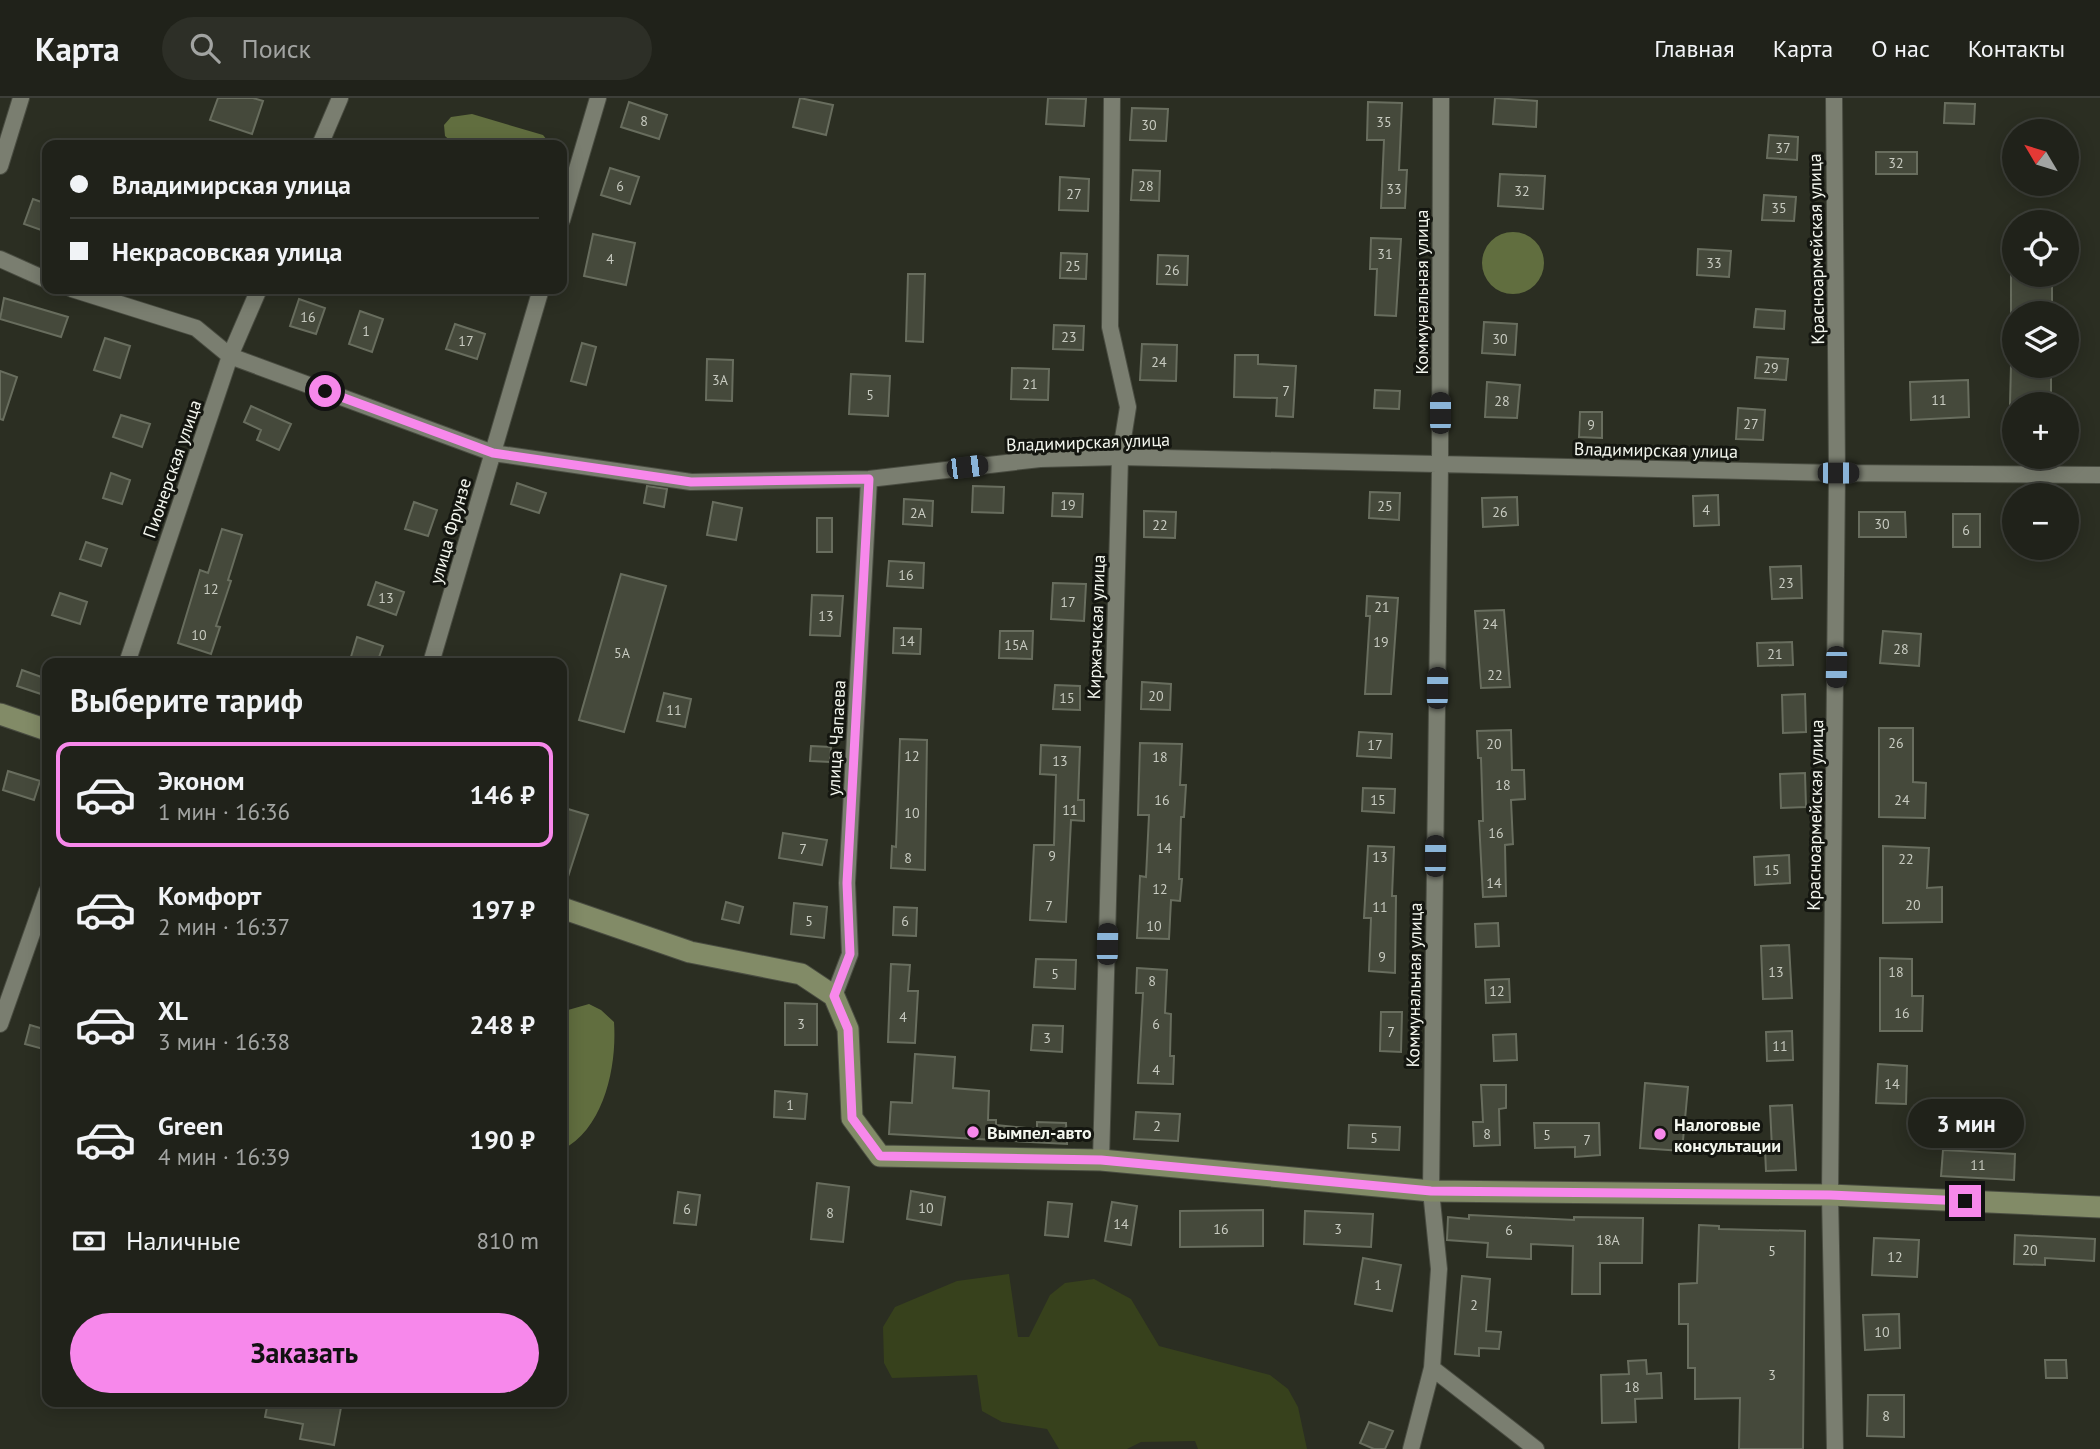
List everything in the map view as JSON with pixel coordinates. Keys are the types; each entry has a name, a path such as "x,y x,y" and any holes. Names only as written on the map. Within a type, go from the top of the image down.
{"street":[{"path":"0,166 21,98"},
{"path":"322,140 340,98"},
{"path":"567,203 598,98"},
{"name":"Киржачская улица","path":"1101,1160 1120,457 1128,407 1110,327 1112,98"},
{"name":"Коммунальная улица","path":"1411,1449 1432,1368 1439,1269 1431,1191 1440,465 1441,98"},
{"name":"Красноармейская улица","path":"1834,98 1838,473 1830,1195 1835,1449"},
{"path":"0,259 42,278"},
{"name":"Владимирская улица","path":"88,294 196,328 230,356 493,453 691,482 869,479 1040,459 1120,457 1838,473 2100,475"},
{"name":"Пионерская улица","path":"129,658 230,356 256,294"},
{"name":"улица Фрунзе","path":"432,658 540,294"},
{"name":"улица Чапаева","path":"834,996 850,954 847,883 869,479"},
{"path":"0,714 42,728"},
{"path":"0,1024 42,905"},
{"path":"567,910 690,953 801,974 834,996 848,1029 852,1118 880,1156 1101,1160 1431,1191 1830,1195 2100,1207"},
{"path":"1432,1368 1536,1449"}],"shaded area":[{"path":"472,114 543,135 547,140 449,140 445,136 444,125 451,117"},
{"path":"1513,232 1525,234 1535,241 1542,251 1542,275 1535,285 1525,292 1513,294 1501,292 1491,285 1484,275 1482,263 1484,251 1491,241 1501,234"},
{"path":"589,1004 601,1010 614,1022 614,1039 610,1076 598,1111 589,1127 567,1147 567,1011"},
{"path":"1009,1274 1018,1337 1029,1337 1050,1295 1065,1283 1094,1279 1131,1299 1159,1346 1270,1375 1288,1389 1298,1407 1307,1449 1198,1449 1195,1441 1141,1442 1127,1449 1059,1449 1047,1429 1002,1422 982,1411 977,1375 892,1378 884,1363 883,1327 895,1307 957,1281"}],"building":[{"path":"218,98 253,98 263,101 252,134 210,120"},
{"path":"800,98 833,105 826,135 793,127"},
{"path":"1048,98 1086,99 1084,126 1046,124"},
{"path":"1495,98 1537,101 1536,127 1493,124"},
{"path":"629,102 667,115 659,139 621,127"},
{"path":"1368,102 1402,103 1399,170 1407,170 1405,208 1381,208 1384,140 1367,140"},
{"path":"1945,103 1975,104 1974,124 1944,123"},
{"path":"1132,108 1168,109 1166,141 1130,140"},
{"path":"1769,135 1798,137 1797,160 1767,158"},
{"path":"1876,152 1917,152 1917,174 1876,174"},
{"path":"610,168 639,177 630,204 601,195"},
{"path":"1133,170 1160,171 1159,201 1131,200"},
{"path":"1500,174 1545,176 1543,209 1498,206"},
{"path":"1060,177 1089,179 1088,211 1059,210"},
{"path":"1764,195 1796,197 1794,221 1762,220"},
{"path":"33,199 42,202 42,230 24,224"},
{"path":"593,234 635,243 626,285 584,276"},
{"path":"1371,238 1401,239 1396,316 1375,315 1377,269 1370,269"},
{"path":"1698,249 1731,251 1729,277 1697,275"},
{"path":"1061,253 1087,254 1086,279 1060,278"},
{"path":"1158,255 1188,256 1187,285 1157,284"},
{"path":"908,274 925,274 923,342 906,341"},
{"path":"2011,287 2052,287 2052,301 2011,301"},
{"path":"4,298 68,317 61,337 0,319"},
{"path":"299,299 325,308 316,334 290,326"},
{"path":"1756,309 1785,311 1784,329 1754,327"},
{"path":"360,311 383,319 372,352 349,344"},
{"path":"1484,322 1517,324 1515,355 1482,353"},
{"path":"455,324 485,334 477,359 446,349"},
{"path":"1054,325 1084,326 1083,350 1053,349"},
{"path":"105,338 130,346 120,378 94,370"},
{"path":"582,343 596,347 586,385 571,381"},
{"path":"1142,344 1177,345 1176,381 1140,380"},
{"path":"1235,355 1258,355 1258,364 1296,366 1293,417 1276,416 1277,398 1234,397"},
{"path":"1757,357 1788,359 1786,380 1755,378"},
{"path":"707,359 733,360 732,401 706,400"},
{"path":"1012,368 1049,369 1048,400 1011,399"},
{"path":"0,371 17,377 3,420 0,419"},
{"path":"851,374 890,376 888,416 849,414"},
{"path":"2011,378 2051,378 2051,392 2010,392"},
{"path":"1968,380 1969,417 1911,420 1910,382"},
{"path":"1487,382 1520,385 1517,418 1485,417"},
{"path":"1375,390 1400,391 1399,409 1374,408"},
{"path":"251,406 291,424 279,450 257,440 261,430 244,422"},
{"path":"1738,408 1765,410 1763,440 1736,439"},
{"path":"1580,412 1602,412 1602,438 1579,437"},
{"path":"121,415 150,424 142,447 113,437"},
{"path":"111,473 130,480 122,504 103,498"},
{"path":"517,483 546,493 539,513 511,504"},
{"path":"647,486 667,489 664,507 644,503"},
{"path":"973,486 1004,487 1003,513 972,512"},
{"path":"1370,492 1400,493 1399,520 1369,518"},
{"path":"1053,493 1083,494 1082,517 1052,516"},
{"path":"1718,495 1719,525 1694,526 1693,496"},
{"path":"1517,497 1518,525 1483,527 1482,498"},
{"path":"904,499 933,501 932,526 903,524"},
{"path":"414,502 437,510 428,536 405,529"},
{"path":"713,502 742,508 736,540 707,535"},
{"path":"1144,511 1176,512 1175,538 1144,537"},
{"path":"1859,512 1905,512 1906,537 1859,537"},
{"path":"1953,514 1980,514 1980,547 1953,547"},
{"path":"817,518 832,518 832,552 817,552"},
{"path":"222,529 242,535 216,626 220,627 211,654 178,643 200,570 208,573"},
{"path":"86,542 107,549 101,566 80,559"},
{"path":"889,561 924,563 923,588 887,586"},
{"path":"1801,566 1802,598 1772,599 1770,567"},
{"path":"621,574 666,586 624,732 579,720"},
{"path":"376,582 404,592 396,615 368,605"},
{"path":"1053,583 1086,584 1084,621 1051,619"},
{"path":"60,593 87,602 80,624 52,615"},
{"path":"812,595 843,596 840,636 810,635"},
{"path":"1367,596 1398,598 1391,694 1365,694 1370,616 1366,616"},
{"path":"1504,610 1510,687 1481,688 1475,611"},
{"path":"894,628 921,629 920,654 893,653"},
{"path":"1000,631 1033,631 1032,659 999,658"},
{"path":"1883,631 1921,634 1919,666 1880,663"},
{"path":"357,637 383,646 379,658 351,658"},
{"path":"1792,642 1793,665 1758,666 1757,643"},
{"path":"22,670 42,677 42,694 17,686"},
{"path":"1142,682 1171,684 1170,710 1141,709"},
{"path":"1055,685 1080,686 1080,710 1053,709"},
{"path":"664,693 691,699 685,727 657,721"},
{"path":"1805,694 1806,732 1783,733 1782,695"},
{"path":"1879,728 1913,728 1913,782 1926,783 1925,818 1879,817"},
{"path":"1511,730 1512,770 1524,770 1525,799 1511,800 1513,844 1505,845 1506,896 1483,897 1479,821 1483,821 1481,758 1478,758 1477,731"},
{"path":"1359,732 1392,734 1391,758 1357,756"},
{"path":"900,739 927,740 925,870 891,868 892,846 896,847"},
{"path":"1140,743 1182,744 1180,785 1186,785 1184,817 1181,817 1179,879 1182,879 1180,901 1171,900 1169,939 1137,938 1140,876 1146,877 1149,815 1138,815"},
{"path":"1041,745 1080,747 1078,800 1084,800 1084,821 1071,820 1066,922 1030,920 1034,845 1054,845 1056,775 1040,774"},
{"path":"811,746 831,747 830,762 810,761"},
{"path":"8,771 40,781 34,800 3,790"},
{"path":"1805,773 1806,807 1781,808 1780,774"},
{"path":"1363,788 1395,789 1394,813 1362,811"},
{"path":"568,809 588,815 567,880"},
{"path":"783,833 827,840 822,865 779,858"},
{"path":"1368,846 1394,847 1392,896 1396,896 1395,973 1369,971 1371,918 1364,918"},
{"path":"1883,846 1929,848 1927,888 1942,887 1942,922 1883,923"},
{"path":"1789,855 1790,883 1755,885 1754,857"},
{"path":"726,902 743,907 739,923 722,919"},
{"path":"794,903 827,907 824,938 791,934"},
{"path":"894,907 917,908 916,936 893,935"},
{"path":"1498,923 1499,946 1476,947 1475,924"},
{"path":"1789,945 1792,998 1763,999 1761,946"},
{"path":"1880,958 1912,959 1912,996 1923,996 1922,1031 1880,1031"},
{"path":"1036,959 1076,960 1075,989 1034,987"},
{"path":"891,964 910,965 908,991 918,991 915,1043 888,1042"},
{"path":"1137,968 1167,970 1165,1013 1171,1014 1170,1056 1174,1056 1173,1084 1138,1083 1143,993 1136,993"},
{"path":"1509,979 1510,1002 1486,1003 1485,980"},
{"path":"785,1003 817,1004 817,1045 785,1045"},
{"path":"1381,1012 1402,1012 1401,1052 1380,1051"},
{"path":"30,1025 42,1029 42,1049 25,1044"},
{"path":"1033,1025 1063,1026 1062,1052 1031,1050"},
{"path":"1792,1031 1793,1060 1767,1061 1766,1032"},
{"path":"1516,1034 1517,1060 1494,1061 1493,1035"},
{"path":"915,1054 955,1057 953,1088 989,1091 988,1120 996,1120 996,1125 1037,1129 1037,1122 1066,1123 1067,1144 889,1134 891,1102 912,1103"},
{"path":"1878,1064 1907,1066 1906,1104 1876,1103"},
{"path":"1645,1083 1688,1087 1682,1151 1640,1148"},
{"path":"1481,1085 1506,1085 1506,1108 1499,1109 1500,1145 1474,1146 1473,1122 1483,1122"},
{"path":"775,1091 807,1094 805,1119 774,1117"},
{"path":"1792,1105 1796,1170 1766,1171 1765,1149 1772,1149 1770,1106"},
{"path":"1136,1112 1180,1114 1178,1141 1134,1139"},
{"path":"1534,1123 1599,1123 1600,1155 1575,1157 1575,1147 1535,1148"},
{"path":"1349,1125 1400,1127 1399,1150 1348,1148"},
{"path":"1943,1150 2015,1154 2014,1180 1941,1176"},
{"path":"817,1183 849,1187 843,1242 811,1239"},
{"path":"911,1191 945,1197 941,1225 907,1219"},
{"path":"678,1192 700,1195 696,1225 674,1223"},
{"path":"1048,1202 1072,1204 1068,1237 1045,1235"},
{"path":"1112,1202 1137,1206 1131,1245 1105,1241"},
{"path":"1263,1210 1263,1246 1180,1247 1180,1211"},
{"path":"1305,1211 1373,1214 1371,1247 1304,1244"},
{"path":"1469,1215 1574,1220 1574,1217 1643,1218 1642,1263 1600,1263 1600,1294 1572,1294 1573,1246 1531,1244 1531,1259 1487,1257 1488,1243 1447,1240 1448,1217 1469,1219"},
{"path":"1699,1225 1719,1226 1719,1229 1805,1231 1803,1449 1739,1449 1740,1398 1695,1399 1695,1368 1688,1368 1688,1324 1679,1324 1679,1284 1697,1283"},
{"path":"2015,1235 2095,1239 2094,1261 2045,1258 2045,1265 2014,1264"},
{"path":"1874,1238 1919,1240 1917,1277 1872,1275"},
{"path":"1363,1258 1401,1265 1392,1311 1355,1304"},
{"path":"1462,1276 1490,1279 1486,1331 1501,1332 1499,1349 1479,1348 1479,1356 1455,1354"},
{"path":"1899,1314 1900,1348 1865,1350 1863,1315"},
{"path":"1646,1360 1647,1374 1661,1373 1662,1398 1635,1399 1636,1422 1602,1423 1601,1375 1629,1374 1628,1361"},
{"path":"2045,1360 2066,1360 2067,1378 2046,1378"},
{"path":"1868,1395 1904,1395 1904,1437 1867,1436"},
{"path":"267,1407 341,1407 334,1445 300,1439 303,1424 265,1417"},
{"path":"1369,1422 1393,1431 1385,1449 1374,1449 1360,1443"}],"place":[{"name":"Вымпел-авто","path":"973,1132"},
{"name":"Налоговые консультации","path":"1660,1134"}],"route":[{"path":"325,391 493,453 691,482 869,479 847,883 850,954 834,996 848,1029 852,1118 880,1156 1101,1160 1431,1191 1830,1195 1965,1201"}]}
